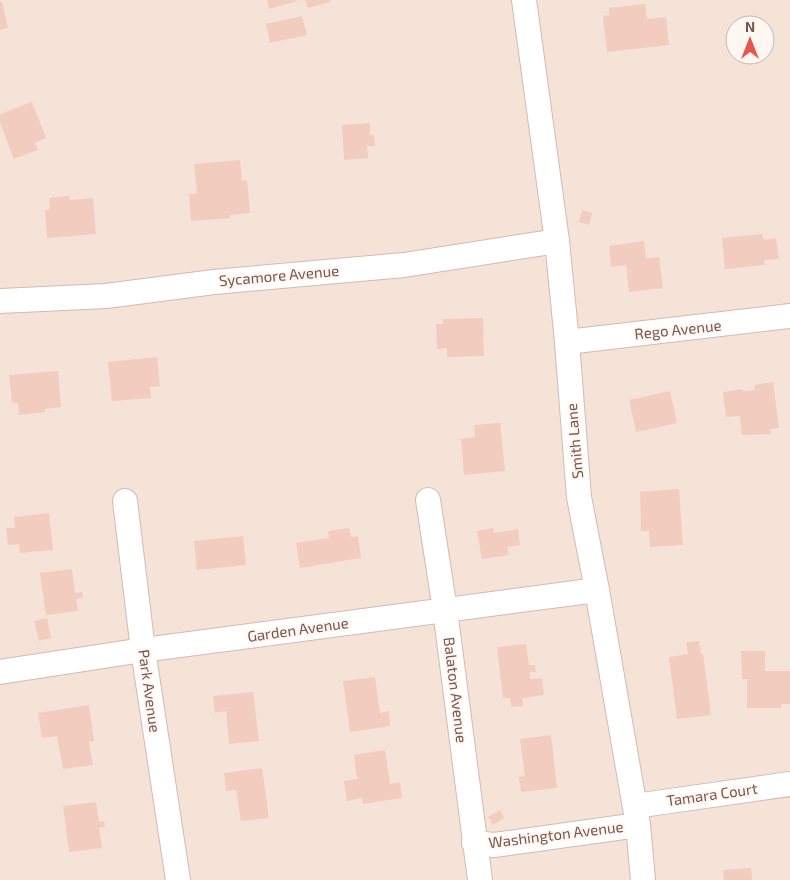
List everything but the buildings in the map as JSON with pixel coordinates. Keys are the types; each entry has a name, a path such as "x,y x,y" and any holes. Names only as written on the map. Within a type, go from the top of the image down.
{"street":[{"name":"Smith Lane","path":"524,0 557,241 579,497 636,815 642,880"},
{"name":"Sycamore Avenue","path":"0,301 106,296 214,282 404,264 557,241"},
{"name":"Rego Avenue","path":"567,342 790,316"},
{"name":"Balaton Avenue","path":"428,500 445,610 480,880"},
{"name":"Park Avenue","path":"125,501 143,650 178,880"},
{"name":"Garden Avenue","path":"0,672 143,650 597,590"},
{"name":"Tamara Court","path":"636,815 790,784"},
{"name":"Washington Avenue","path":"474,843 494,845 636,815"}],"shaded area":[{"path":"0,0 790,0 790,880 0,880"}]}
